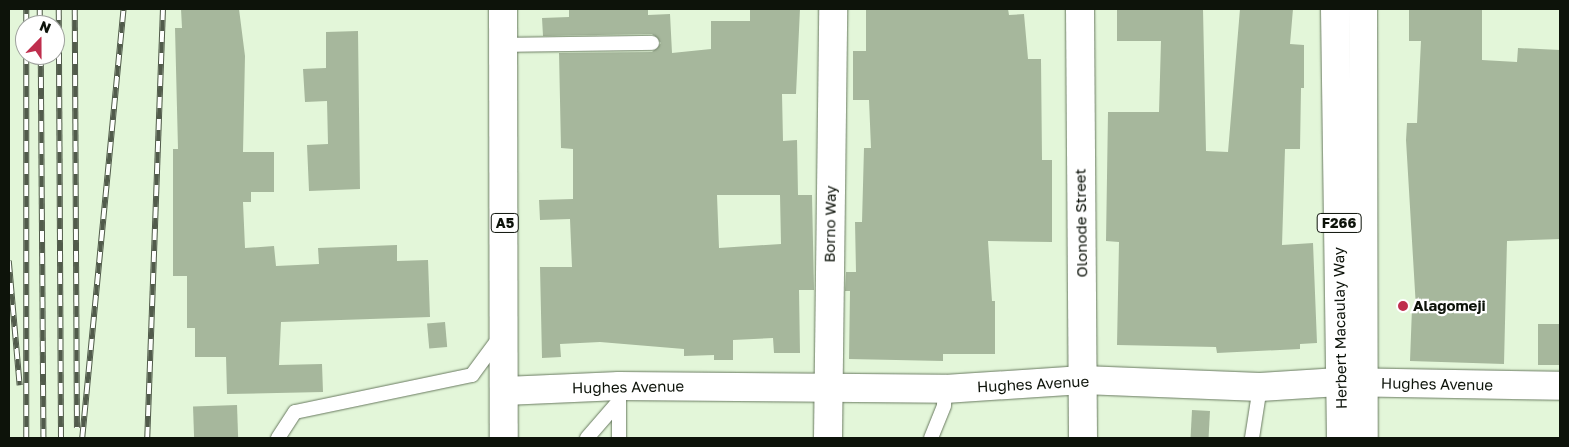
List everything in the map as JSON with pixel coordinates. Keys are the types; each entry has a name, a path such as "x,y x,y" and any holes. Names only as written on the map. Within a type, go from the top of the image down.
{"main road":[{"name":"A5","path":"503,9 504,438"},
{"name":"Borno Way","path":"828,438 827,388 833,9"},
{"name":"Olonode Street","path":"1080,9 1083,438"},
{"name":"Herbert Macaulay Way","path":"1335,9 1351,382 1364,438"},
{"name":"Herbert Macaulay Way","path":"1341,438 1351,382 1363,9"},
{"name":"Hughes Avenue","path":"505,391 619,393 827,388 945,388 1083,380 1260,387 1351,382 1560,386"}],"lane":[{"path":"504,45 652,43"},
{"path":"278,438 295,412 472,375 505,332"},
{"path":"1252,438 1260,387"},
{"path":"931,438 944,405 945,388"},
{"path":"587,438 619,393"},
{"path":"619,393 619,438"}],"building":[{"path":"181,9 239,9 245,56 243,152 274,152 274,192 251,192 251,202 243,202 245,248 274,246 276,266 319,264 318,248 397,245 397,261 428,260 430,317 281,322 279,365 322,364 323,392 227,394 226,357 195,357 195,328 187,328 187,276 173,276 173,149 178,149 175,28 182,28"},
{"path":"569,9 648,9 648,15 670,14 672,53 711,49 711,21 750,21 750,10 800,9 796,94 782,94 783,141 797,140 798,195 812,195 814,290 799,290 800,353 774,353 773,338 733,340 733,360 714,360 714,355 684,356 684,349 600,342 560,344 561,357 542,358 540,267 572,267 570,219 540,220 539,200 573,199 573,149 561,148 559,53 652,52 661,43 652,34 543,36 542,18 569,17","holes":["717,195 780,195 781,244 719,248"]},
{"path":"866,9 1008,9 1009,15 1024,14 1028,59 1041,59 1042,160 1052,160 1052,242 988,241 992,301 995,301 995,354 943,354 943,361 849,359 850,291 845,291 846,272 856,272 855,222 862,222 864,148 871,148 869,100 853,100 853,51 866,51"},
{"path":"1117,9 1203,9 1206,151 1228,152 1240,9 1293,9 1290,44 1304,45 1304,88 1301,88 1300,149 1285,149 1282,245 1313,243 1317,343 1300,344 1300,349 1217,353 1216,347 1117,345 1119,242 1106,241 1108,112 1159,112 1161,41 1117,41"},
{"path":"1409,9 1482,9 1482,60 1517,62 1518,48 1560,50 1560,239 1507,241 1504,364 1410,361 1412,308 1416,308 1406,140 1407,123 1417,123 1421,41 1409,41"},
{"path":"358,31 360,189 309,191 307,145 328,144 327,101 305,102 303,69 326,68 326,32"},
{"path":"445,322 447,347 429,348 427,324"},
{"path":"1538,324 1560,324 1560,365 1538,365"},
{"path":"237,405 238,438 194,438 193,407"},
{"path":"1192,410 1210,411 1209,438 1191,438"}],"railway":[{"path":"26,9 26,15"},
{"path":"40,9 40,15"},
{"path":"59,9 61,438"},
{"path":"75,9 77,428"},
{"path":"82,438 123,9"},
{"path":"147,438 163,9"},
{"path":"26,65 26,438"},
{"path":"41,65 44,438"},
{"path":"9,261 20,386"}],"place":[{"name":"Alagomeji","path":"1403,306"}]}
